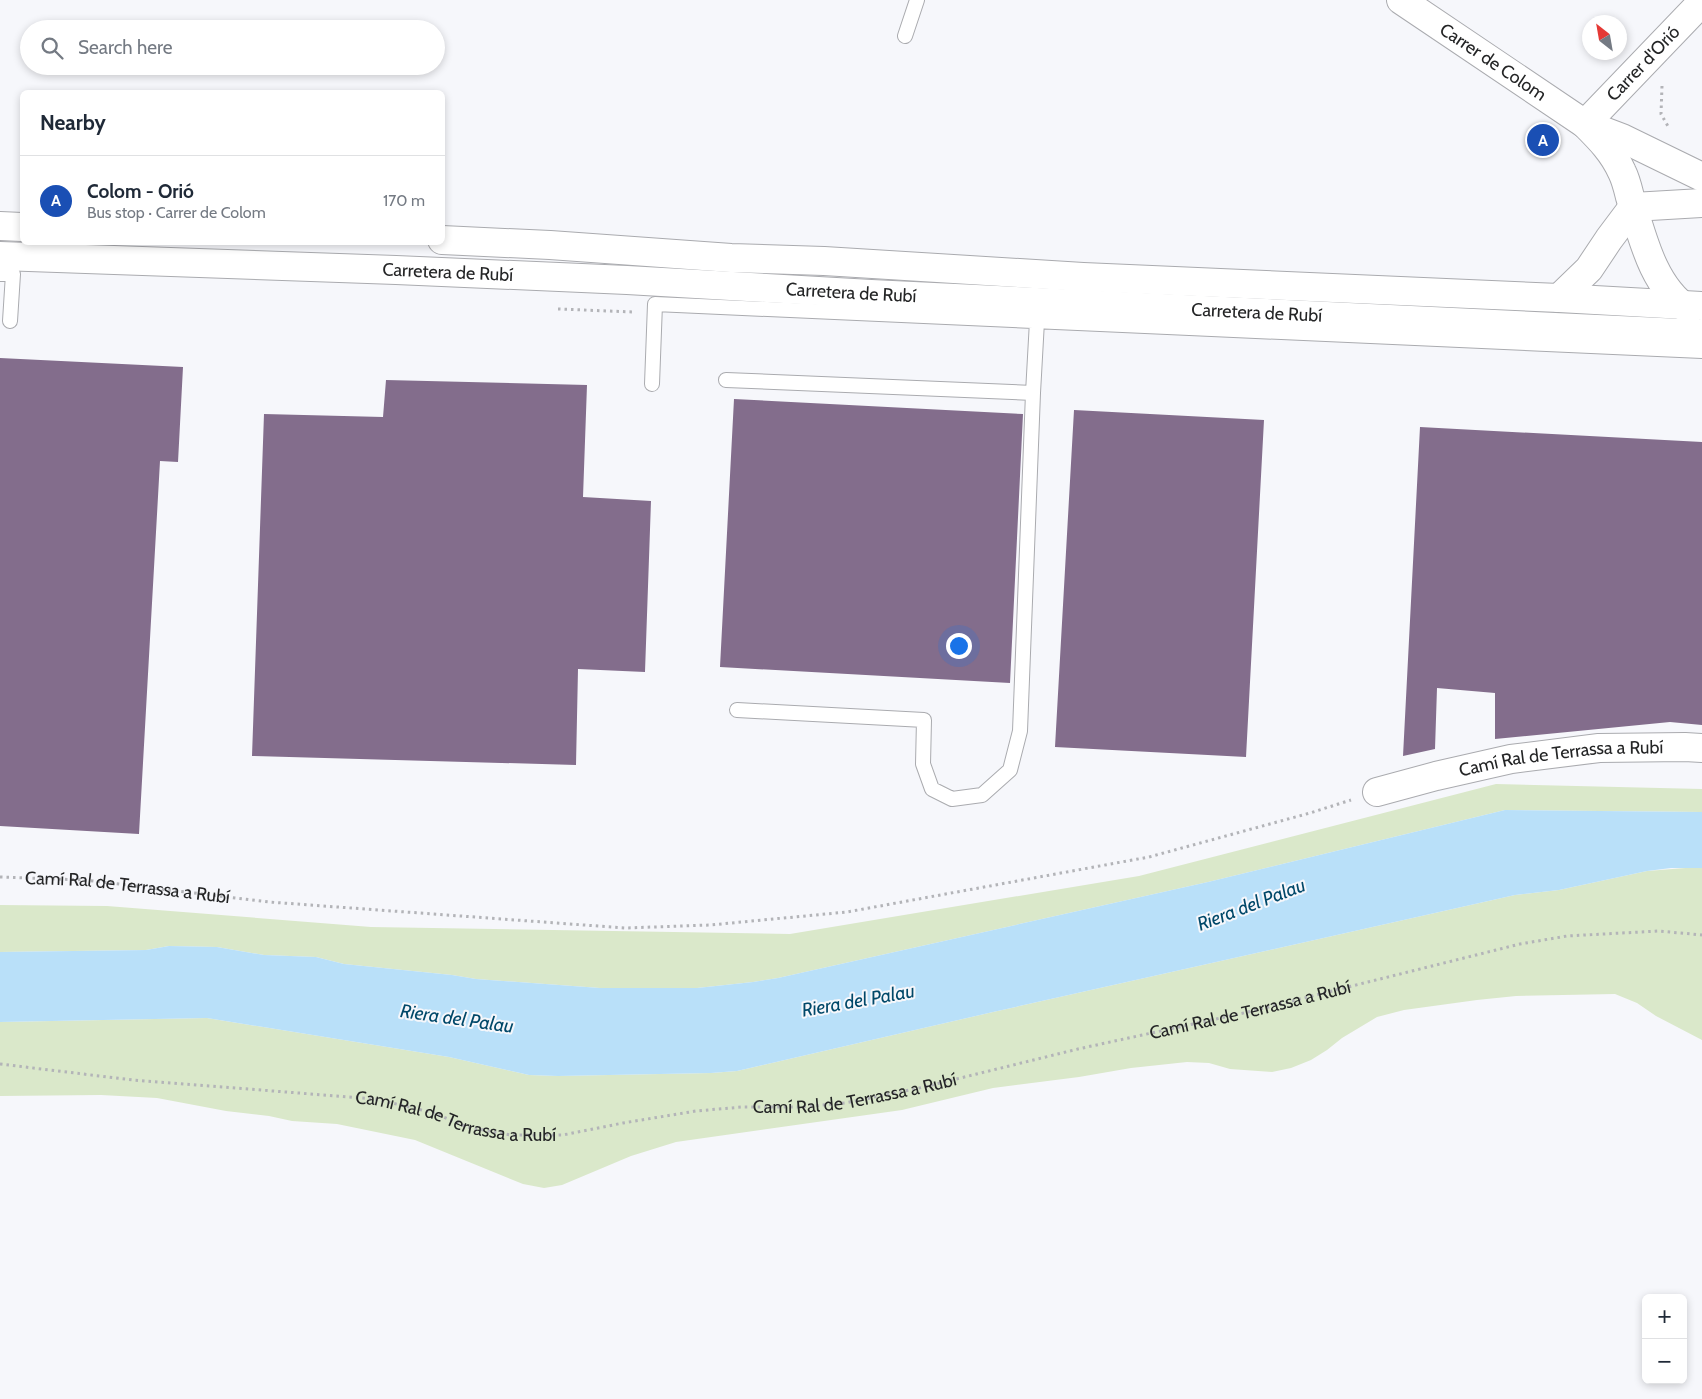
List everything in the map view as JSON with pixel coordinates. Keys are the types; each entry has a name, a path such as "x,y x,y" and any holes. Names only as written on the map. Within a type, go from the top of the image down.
{"main road":[{"name":"Carrer de Colom","path":"1401,0 1585,124"},
{"name":"Carrer d'Orió","path":"1585,124 1702,2"},
{"path":"1585,124 1622,138 1702,177"},
{"path":"1585,124 1611,152 1623,173 1647,250 1662,284 1695,308"},
{"path":"1559,298 1590,269 1633,207 1702,203"},
{"path":"0,226 20,226"},
{"name":"Carretera de Rubí","path":"445,240 1082,277 1559,298 1695,308"},
{"name":"Carretera de Rubí","path":"4,268 415,270 881,295 1547,325 1702,334"},
{"name":"Camí Ral de Terrassa a Rubí","path":"1377,792 1511,758 1600,748 1702,748"}],"lane":[{"path":"905,36 918,0"},
{"path":"4,268 10,321"},
{"path":"652,384 654,304 1158,328 1528,342 1702,352"},
{"path":"737,710 924,720 923,764 932,789 952,799 982,795 1010,770 1020,732 1032,393 1037,321"},
{"path":"726,380 1032,393"}],"path":[{"path":"1662,82 1661,114 1673,135"},
{"name":"Camí Ral de Terrassa a Rubí","path":"0,877 85,880 269,902 625,928 710,925 847,912 1149,857 1310,813 1377,792"},
{"name":"Camí Ral de Terrassa a Rubí","path":"0,1064 142,1081 375,1099 434,1113 467,1126 511,1135 563,1135 696,1111 742,1107 845,1103 924,1087 1078,1049 1257,1010 1520,944 1567,936 1660,931 1702,935"}],"green space":[{"path":"1496,784 1702,789 1702,812 1505,810 1208,882 778,978 697,988 600,988 476,979 344,964 316,957 264,955 217,947 169,946 146,950 0,952 0,905 107,906 371,927 790,934 1139,876"},
{"path":"1702,868 1702,1040 1656,1016 1637,1003 1615,994 1516,996 1477,1000 1404,1010 1377,1017 1342,1038 1311,1060 1291,1068 1272,1072 1230,1069 1209,1063 1187,1062 993,1088 902,1110 676,1142 631,1156 562,1185 544,1188 523,1184 415,1140 337,1124 292,1121 157,1098 101,1095 0,1096 0,1022 207,1018 449,1057 529,1075 558,1076 737,1071 1515,895 1559,890 1647,871"}],"water":[{"name":"Riera del Palau","path":"1505,810 1702,812 1702,868 1671,868 1647,871 1559,890 1515,895 737,1071 558,1076 529,1075 449,1057 207,1018 0,1022 0,952 146,950 169,946 217,947 264,955 316,957 344,964 476,979 600,988 697,988 778,978 1208,882"}],"building":[{"path":"0,358 183,367 178,462 160,461 139,834 0,826"},
{"path":"386,380 587,385 583,497 651,501 645,672 578,669 576,765 252,756 264,414 383,417"},
{"path":"734,399 1023,414 1010,683 720,667"},
{"path":"1074,410 1264,420 1246,757 1055,747"},
{"path":"1420,427 1702,442 1702,725 1670,722 1495,739 1495,693 1437,688 1435,749 1403,756"}],"place":[{"name":"Colom - Orió","path":"1543,140"}]}
